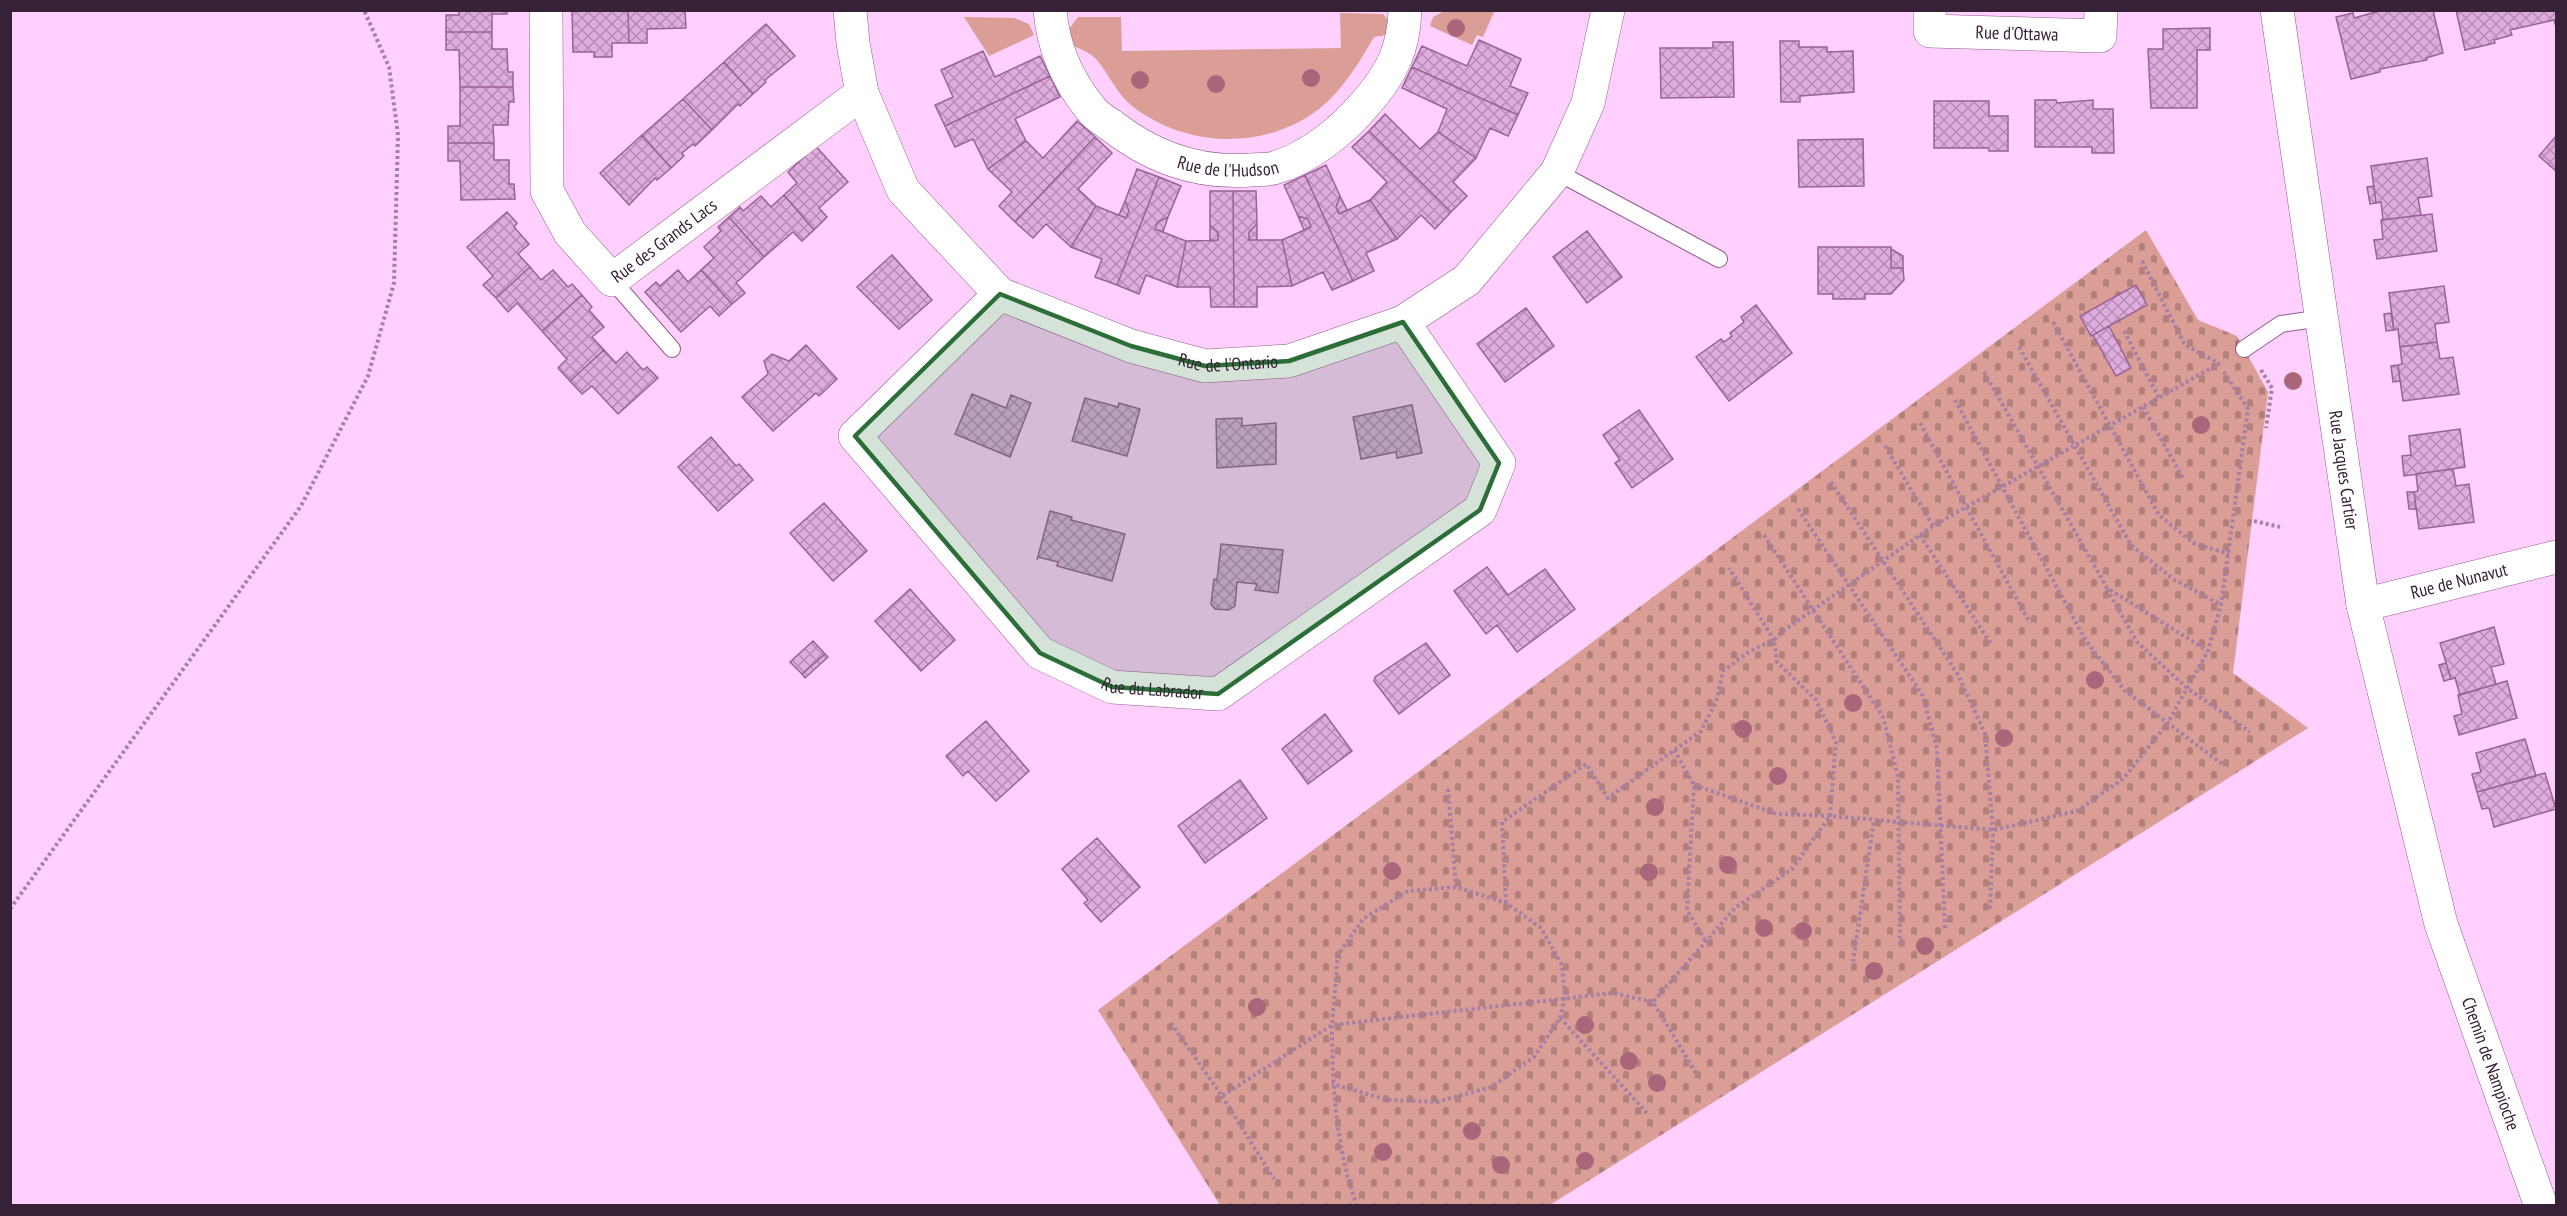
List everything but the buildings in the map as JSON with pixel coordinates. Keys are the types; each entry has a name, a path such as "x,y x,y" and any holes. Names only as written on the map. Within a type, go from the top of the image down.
{"street":[{"name":"Rue des Grands Lacs","path":"546,10 547,191 570,233 612,280 862,93"},
{"name":"Rue de l'Ontario","path":"850,10 862,93 903,190 1000,294 1131,346 1205,366 1289,361 1403,322 1467,280 1557,172 1588,103 1608,10"},
{"name":"Rue de l'Hudson","path":"1050,10 1051,26 1062,64 1092,110 1135,144 1184,165 1226,172 1273,168 1315,149 1352,119 1385,81 1404,36 1405,10"},
{"name":"Rue d'Ottawa","path":"1930,10 1930,31 2100,36 2101,10"},
{"name":"Rue Jacques Cartier","path":"2277,10 2363,605 2441,924"},
{"name":"Rue du Labrador","path":"1000,294 855,436 1040,653 1112,687 1218,694 1480,510 1498,464 1403,322"},
{"name":"Rue de Nunavut","path":"2363,605 2556,557"},
{"name":"Chemin de Nampioche","path":"2441,924 2541,1206"}],"lane":[{"path":"1557,172 1719,259"},
{"path":"612,280 672,349"},
{"path":"2245,347 2281,324 2322,318"}],"path":[{"path":"10,909 302,506 368,376 394,283 398,135 388,67 364,10"},
{"path":"1694,785 1777,814 1830,816 1994,830 2077,811 2124,778 2167,724 2208,651 2221,605 2248,409 2218,364 2185,345 2142,261"},
{"path":"2053,322 2159,515 2193,543 2229,554"},
{"path":"2124,331 2159,398"},
{"path":"2019,346 2131,545 2173,579 2221,605"},
{"path":"1506,903 1502,822 1586,764 1608,798 1701,731 1716,702 1723,671 1750,651 1774,640 1933,526 2111,426 2245,347 2271,388 2266,428"},
{"path":"1984,372 2137,642 2187,688 2250,732"},
{"path":"1955,400 2086,641 2124,690 2222,764"},
{"path":"2144,407 2183,478"},
{"path":"1920,423 2030,623"},
{"path":"1885,446 1933,526"},
{"path":"1831,482 1958,675 1985,734 1994,830 1990,911"},
{"path":"1798,509 1923,696 1937,749 1945,930"},
{"path":"2254,521 2280,527"},
{"path":"1764,535 1883,717 1898,776 1900,947"},
{"path":"1920,535 1991,644"},
{"path":"1653,1002 1735,908 1792,869 1830,816 1836,742 1816,700 1777,662 1774,640 1729,568"},
{"path":"2107,588 2208,651"},
{"path":"1674,750 1694,785 1687,910 1706,940"},
{"path":"1448,789 1456,887"},
{"path":"1853,962 1874,820"},
{"path":"1332,1084 1388,1100 1437,1102 1491,1086 1534,1057 1560,1018 1566,997 1562,965 1541,928 1506,903 1456,887 1408,891 1363,919 1338,956 1332,1025 1332,1084 1349,1184 1357,1206"},
{"path":"1222,1096 1332,1025 1613,993 1653,1002 1696,1072"},
{"path":"1560,1018 1647,1113"},
{"path":"1171,1023 1222,1096 1275,1179"}],"highlighted area":[{"path":"1000,294 1131,346 1205,366 1289,361 1403,322 1499,463 1480,510 1218,694 1112,687 1040,653 855,436"}],"green space":[{"path":"1446,10 1494,12 1483,37 1477,35 1472,45 1430,26 1433,17"},
{"path":"1340,13 1383,14 1392,25 1392,34 1374,37 1343,85 1319,109 1297,123 1250,138 1225,139 1200,136 1176,130 1153,120 1126,101 1093,57 1069,43 1069,29 1078,17 1121,17 1122,51 1341,48"},
{"path":"964,17 1014,18 1029,24 1034,35 989,56"},
{"path":"2146,230 2198,320 2237,336 2268,392 2233,673 2308,728 1550,1205 1220,1205 1098,1010"}]}
